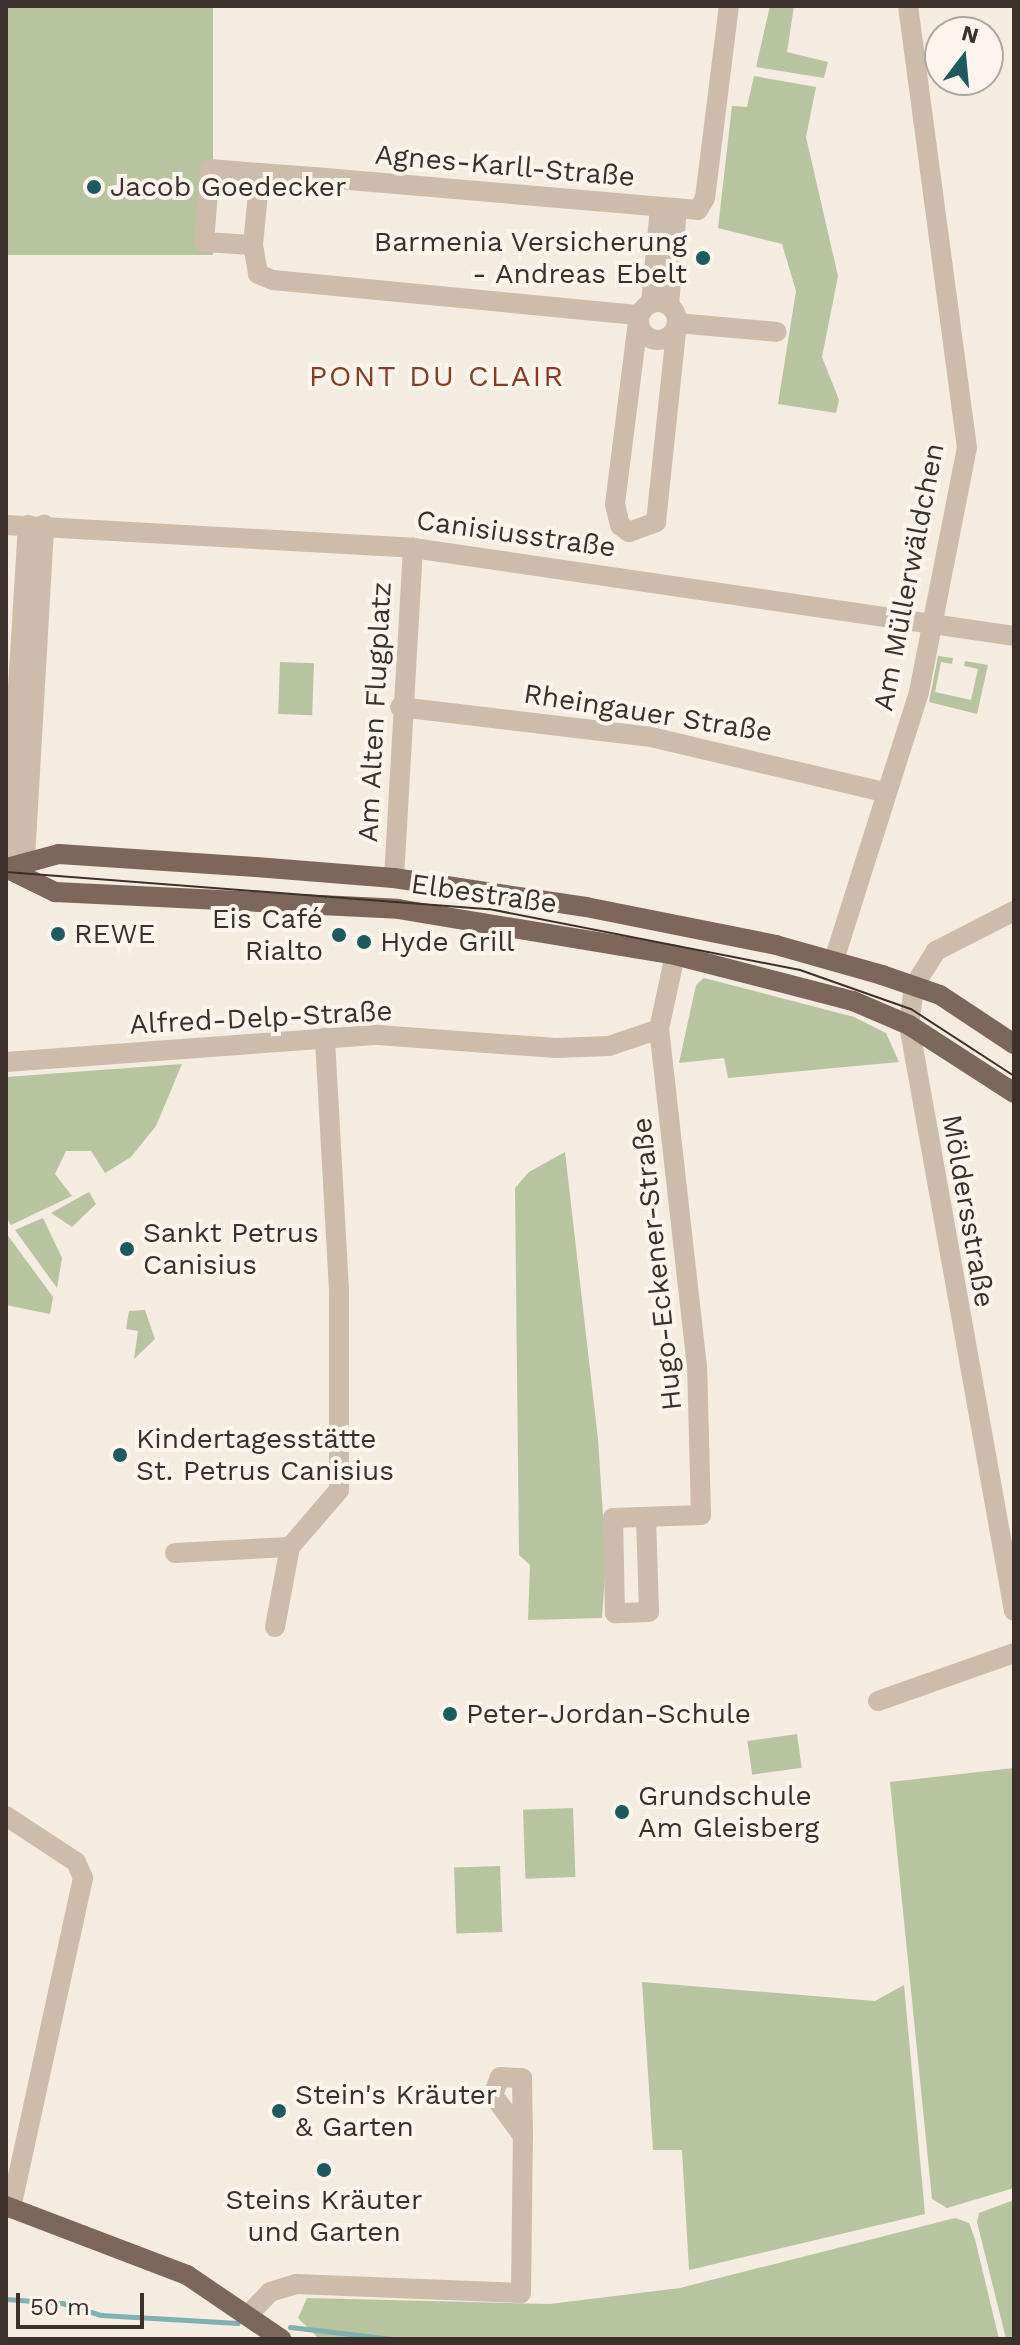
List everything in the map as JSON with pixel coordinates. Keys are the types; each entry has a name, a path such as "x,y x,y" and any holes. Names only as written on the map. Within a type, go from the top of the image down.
{"main road":[{"name":"Elbestraße","path":"15,869 59,854 394,878 586,907 834,960 953,1001 1014,1044"},
{"name":"Elbestraße","path":"15,869 55,892 97,896 188,894 398,909 675,955 910,1017 940,1045 1014,1093"},
{"path":"8,2207 162,2264 249,2314 281,2339"}],"street":[{"name":"Agnes-Karll-Straße","path":"253,245 204,242 210,169 698,210 729,6"},
{"name":"Am Müllerwäldchen","path":"834,960 884,792 919,692 967,448 908,6"},
{"path":"260,173 253,245 258,274 273,280 655,313 777,332"},
{"path":"655,313 656,522 629,532 620,525 615,504 655,313 669,208"},
{"name":"Canisiusstraße","path":"6,525 413,548 935,621 1014,636"},
{"path":"15,869 20,703 36,525"},
{"name":"Am Alten Flugplatz","path":"394,878 400,707 413,548"},
{"name":"Rheingauer Straße","path":"400,707 651,737 884,792"},
{"path":"914,986 936,951 1014,912"},
{"name":"Hugo-Eckener-Straße","path":"646,1517 649,1612 615,1613 613,1518 701,1515 703,1454 659,1029 675,955"},
{"name":"Möldersstraße","path":"914,986 910,1017 1014,1611"},
{"name":"Alfred-Delp-Straße","path":"6,1062 378,1035 556,1048 609,1046 659,1029"},
{"path":"275,1627 290,1547 339,1490 339,1290 325,1037"},
{"path":"175,1553 290,1547"},
{"path":"878,1701 1014,1653"},
{"path":"6,1816 76,1862 83,1878 8,2207"},
{"path":"249,2314 270,2292 296,2284 521,2293 523,2135"}],"green space":[{"path":"6,6 213,6 213,255 6,255"},
{"path":"770,6 794,6 787,52 828,62 824,78 756,67"},
{"path":"754,76 816,87 806,137 838,276 822,357 839,400 836,413 778,404 796,291 782,244 718,228 732,106 747,107"},
{"path":"938,656 953,658 952,664 941,662 935,692 971,700 978,669 964,666 965,661 988,665 977,714 929,702"},
{"path":"280,662 314,663 312,715 278,714"},
{"path":"704,978 854,1017 886,1033 899,1062 728,1078 724,1058 679,1063 696,985"},
{"path":"182,1064 156,1126 131,1157 105,1173 91,1151 66,1151 55,1174 72,1196 11,1225 6,1217 6,1077"},
{"path":"565,1152 598,1439 606,1561 602,1618 528,1620 530,1565 519,1555 515,1188 529,1172"},
{"path":"89,1192 96,1204 72,1227 51,1213"},
{"path":"43,1218 62,1258 57,1288 15,1230"},
{"path":"6,1233 53,1297 50,1314 6,1305"},
{"path":"145,1310 155,1339 134,1359 138,1331 126,1329 129,1311"},
{"path":"797,1734 802,1768 752,1775 747,1741"},
{"path":"1014,1768 1014,2188 947,2208 932,2199 890,1782"},
{"path":"573,1808 575,1877 525,1879 523,1810"},
{"path":"500,1866 502,1932 456,1934 454,1868"},
{"path":"642,1982 875,2001 904,1985 925,2214 689,2270 682,2150 653,2150"},
{"path":"1014,2200 1014,2339 1006,2339 977,2222 979,2213"},
{"path":"955,2218 969,2223 975,2239 999,2339 319,2339 298,2318 307,2298 550,2304 680,2288"}],"waterway":[{"path":"6,2299 62,2303 101,2315 238,2323"},
{"path":"290,2327 392,2339"}],"tram line":[{"path":"6,872 489,909 800,970 911,1009 1014,1076"}],"place":[{"name":"Jacob Goedecker","path":"94,187"},
{"name":"Barmenia Versicherung - Andreas Ebelt","path":"703,258"},
{"name":"REWE","path":"58,934"},
{"name":"Eis Café Rialto","path":"339,935"},
{"name":"Hyde Grill","path":"364,942"},
{"name":"Sankt Petrus Canisius","path":"127,1249"},
{"name":"Kindertagesstätte St. Petrus Canisius","path":"120,1455"},
{"name":"Peter-Jordan-Schule","path":"450,1714"},
{"name":"Grundschule Am Gleisberg","path":"622,1812"},
{"name":"Stein's Kräuter & Garten","path":"279,2111"},
{"name":"Steins Kräuter und Garten","path":"324,2170"}],"district":[{"name":"PONT DU CLAIR","path":"437,376"}]}
